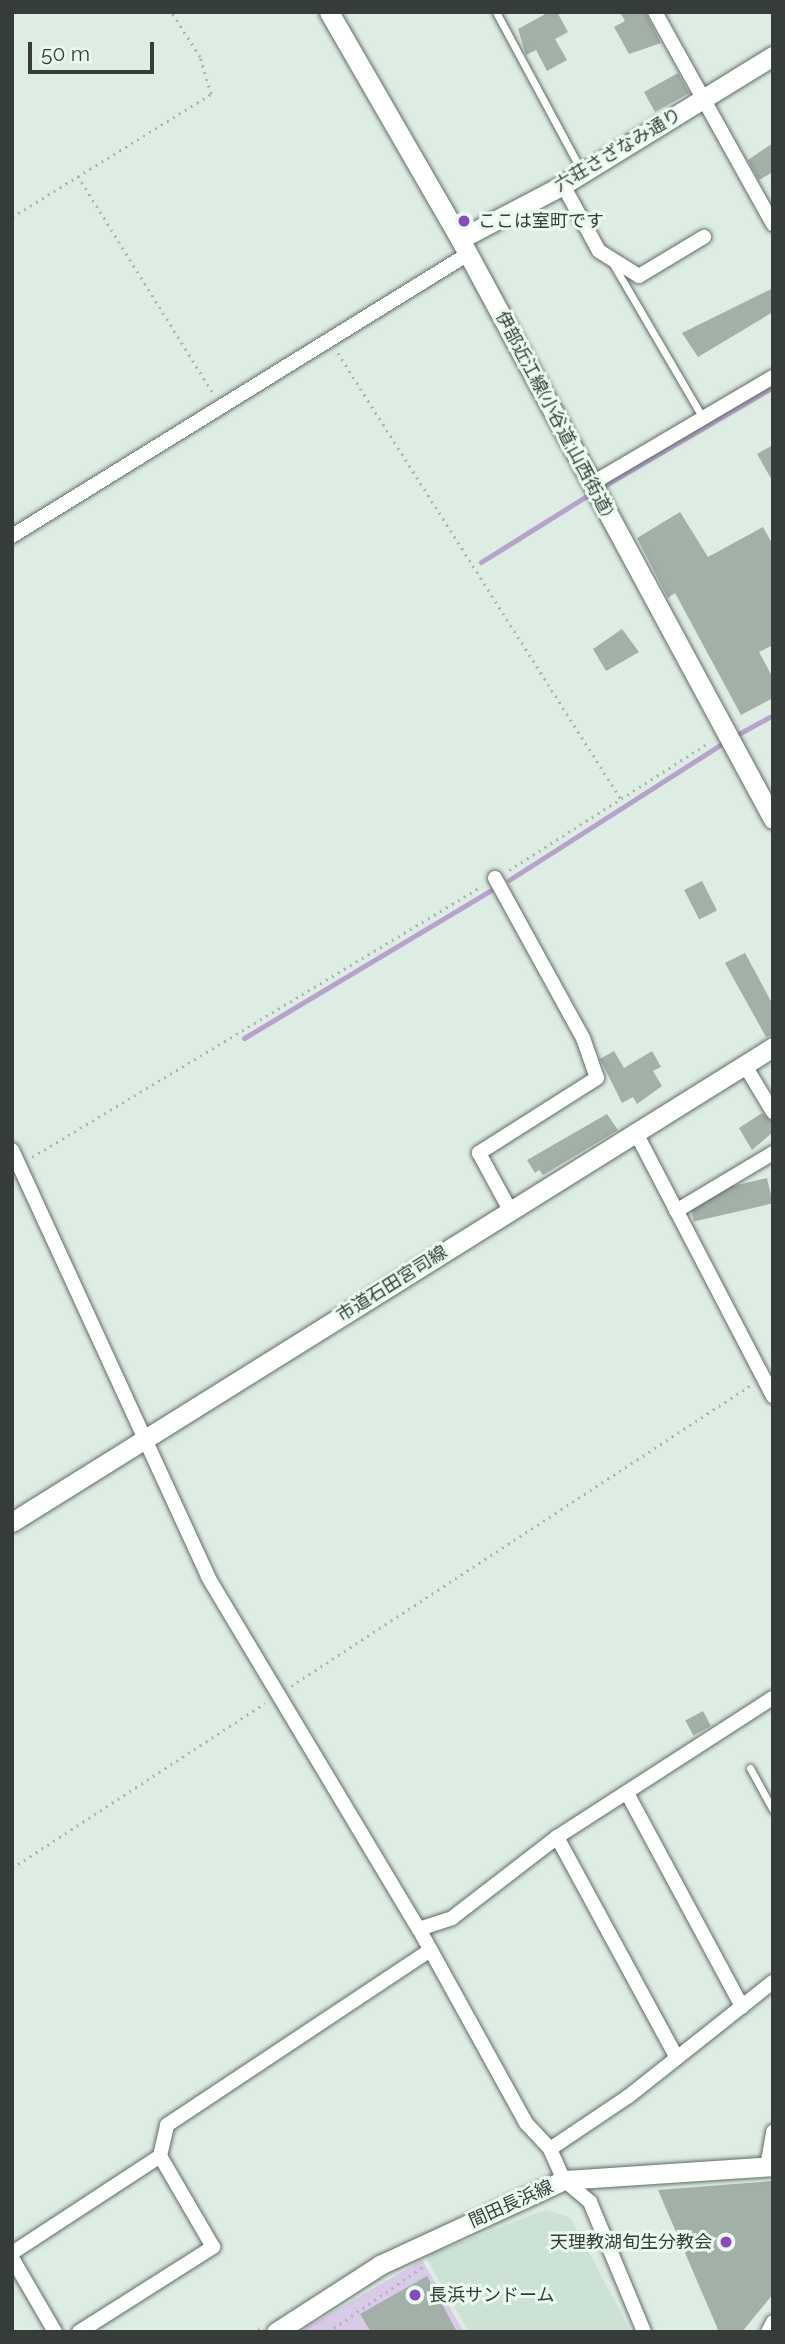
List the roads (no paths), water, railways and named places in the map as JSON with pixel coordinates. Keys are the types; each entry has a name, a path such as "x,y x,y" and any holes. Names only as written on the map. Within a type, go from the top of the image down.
{"main road":[{"name":"伊部近江線(小谷道;山西街道)","path":"335,15 464,246 773,820"},
{"name":"六荘さざなみ通り","path":"464,246 773,56"},
{"name":"市道石田宮司線","path":"12,1522 773,1047"},
{"name":"間田長浜線","path":"276,2332 380,2265 564,2180 770,2166"}],"street":[{"path":"655,12 701,100 773,224"},
{"path":"563,185 599,251 613,264 639,276 704,237"},
{"path":"12,536 331,341 464,246"},
{"path":"591,484 773,377"},
{"path":"495,878 583,1038 597,1078 479,1153 510,1210"},
{"path":"744,1064 773,1112"},
{"path":"635,1131 676,1211 768,1373 773,1396"},
{"path":"12,1150 208,1577 276,1696 419,1929 526,2123 550,2149 564,2180 590,2202 644,2332"},
{"path":"676,1211 773,1153"},
{"path":"419,1929 452,1918 557,1837 771,1704"},
{"path":"627,1793 742,2007"},
{"path":"557,1837 677,2058"},
{"path":"79,2332 213,2247 160,2156 167,2125 430,1950"},
{"path":"550,2149 677,2058 773,1982"},
{"path":"770,2166 773,2132"},
{"path":"55,2332 12,2255 160,2156"},
{"path":"768,2332 773,2322"}],"lane":[{"path":"496,12 582,173"},
{"path":"613,264 703,418"},
{"path":"750,1768 773,1810"}],"waterway":[{"path":"607,484 773,387"},
{"path":"481,562 585,497"},
{"path":"733,737 773,715"},
{"path":"509,880 722,744"},
{"path":"244,1038 490,891"}],"place":[{"name":"ここは室町です","path":"464,221"},
{"name":"天理教湖旬生分教会","path":"726,2242"},
{"name":"長浜サンドーム","path":"415,2295"}]}
